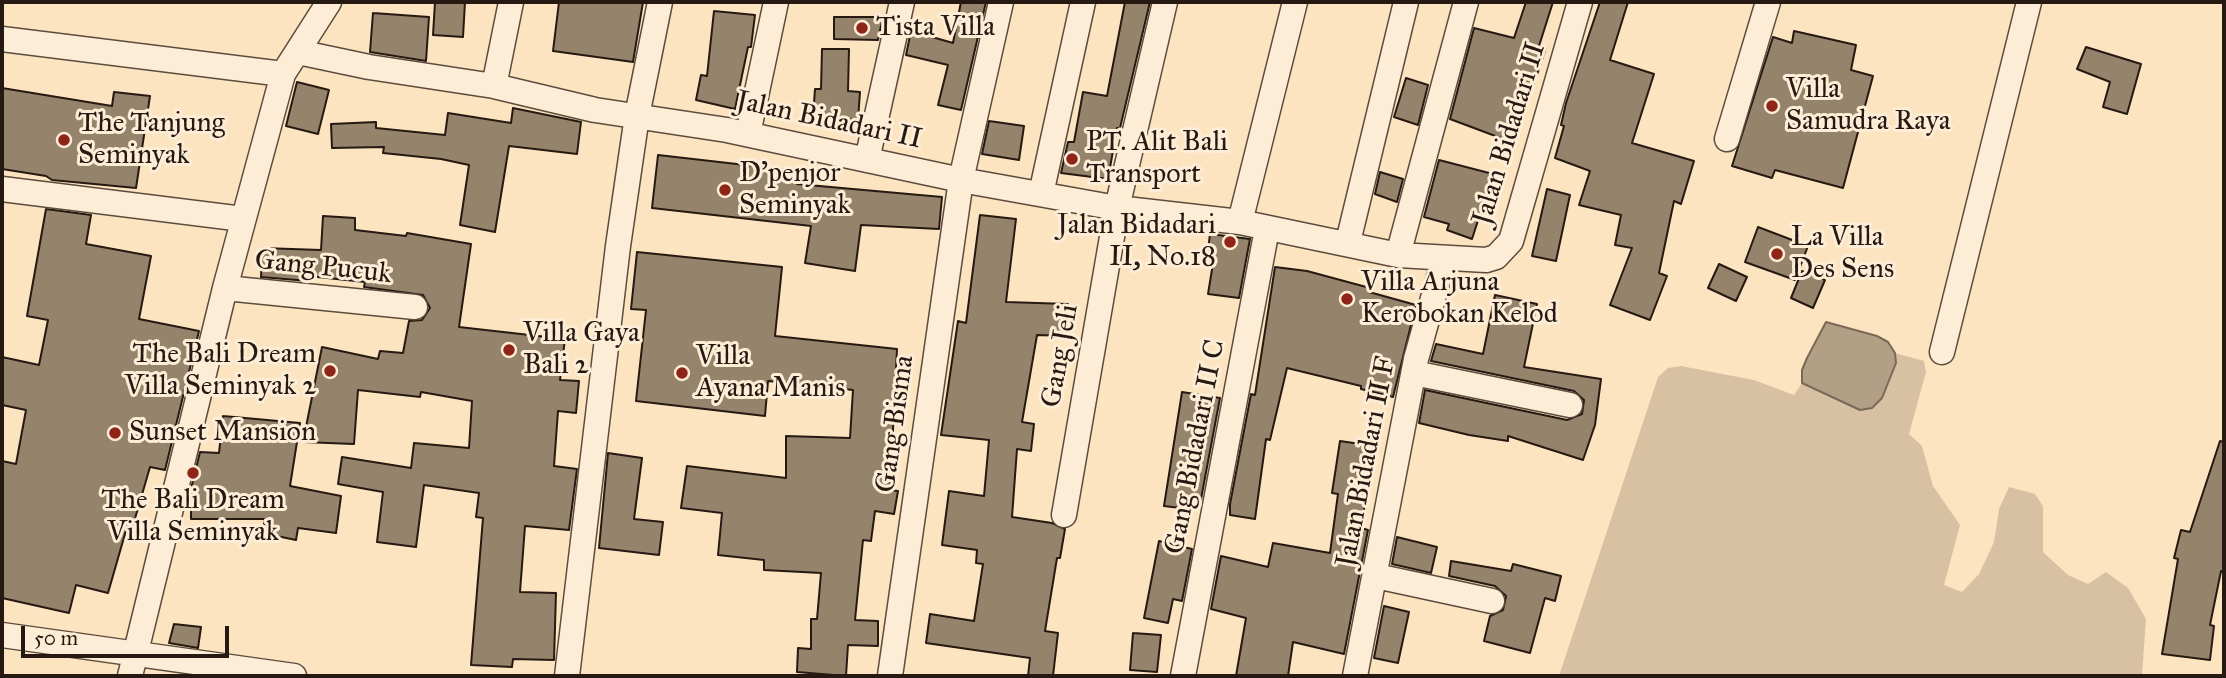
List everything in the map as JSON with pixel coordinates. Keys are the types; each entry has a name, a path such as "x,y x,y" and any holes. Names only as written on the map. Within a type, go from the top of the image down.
{"street":[{"path":"132,666 225,288 283,74 329,2"},
{"path":"494,86 511,2"},
{"path":"567,676 591,461 637,116 660,2"},
{"path":"748,134 776,2"},
{"path":"867,160 902,2"},
{"name":"Gang Bisma","path":"890,676 961,180 1001,2"},
{"path":"1041,194 1083,2"},
{"name":"Gang Jeli","path":"1065,515 1117,208 1165,2"},
{"path":"1240,222 1295,2"},
{"path":"1348,242 1406,2"},
{"path":"1398,255 1466,2"},
{"name":"Jalan Bidadari II","path":"298,52 494,86 595,110 748,134 961,180 1117,208 1240,222 1348,242 1398,255 1486,260 1496,257 1511,241 1580,2"},
{"path":"1727,139 1769,2"},
{"path":"1942,352 2029,2"},
{"path":"2,39 283,74"},
{"path":"2,189 243,219"},
{"name":"Gang Bidadari II C","path":"1183,676 1267,229"},
{"name":"Jalan Bidadari II F","path":"1354,676 1376,576 1413,373 1444,259"},
{"name":"Gang Pucuk","path":"225,288 415,307"},
{"path":"1413,373 1570,405"},
{"path":"1376,576 1492,601"},
{"path":"2,635 132,666 281,675"}],"shaded area":[{"path":"1826,322 1877,336 1888,342 1895,353 1896,363 1882,398 1872,408 1860,410 1802,383 1802,370"},
{"path":"1895,353 1924,361 1926,372 1909,434 1922,446 1933,486 1960,525 1944,585 1962,592 1979,574 1994,542 1999,509 2009,487 2035,494 2043,506 2043,552 2068,575 2088,584 2106,572 2128,588 2146,619 2142,676 1559,676 1658,377 1668,368 1681,366 1754,380 1794,395 1802,383 1860,410 1882,398 1896,363"}],"building":[{"path":"435,2 465,2 463,37 433,35"},
{"path":"559,2 643,2 633,62 553,51"},
{"path":"961,2 986,2 961,110 938,105 948,65 906,55 911,31 953,43"},
{"path":"1125,2 1150,2 1120,128 1117,128 1108,179 1061,173 1068,142 1074,142 1083,92 1107,96"},
{"path":"1526,2 1553,2 1539,46 1546,48 1514,143 1450,119 1474,28 1514,38"},
{"path":"1600,2 1628,2 1610,60 1654,74 1632,143 1694,161 1681,204 1674,201 1659,273 1667,276 1650,320 1610,305 1632,248 1615,245 1621,215 1579,205 1590,171 1555,158 1564,126 1561,125 1566,103"},
{"path":"714,11 755,15 751,47 748,47 735,109 696,100 701,75 707,76"},
{"path":"373,13 429,17 426,61 370,52"},
{"name":"Tista Villa","path":"834,17 883,17 878,40 834,39"},
{"name":"Villa Samudra Raya","path":"1794,31 1856,45 1851,70 1873,76 1843,188 1775,170 1772,178 1732,166 1773,37 1792,43"},
{"path":"2086,47 2141,64 2127,114 2103,107 2110,82 2077,69"},
{"path":"822,49 849,49 848,91 860,92 858,120 813,117 815,89 821,89"},
{"path":"1406,78 1428,85 1418,125 1394,117"},
{"path":"297,82 329,90 318,134 286,126"},
{"path":"2,88 112,106 114,92 150,96 136,188 52,180 46,176 2,169"},
{"path":"513,108 581,122 577,154 509,146 495,232 460,225 469,165 383,153 384,147 332,148 331,124 376,122 376,128 445,135 448,113 511,123"},
{"path":"989,121 1024,126 1019,160 982,154"},
{"path":"658,155 798,171 797,184 942,197 939,229 861,225 855,271 805,263 811,226 652,208"},
{"path":"1439,160 1493,174 1472,239 1447,230 1449,224 1424,217"},
{"path":"1380,172 1403,179 1397,202 1375,194"},
{"path":"1547,189 1570,195 1556,261 1532,256"},
{"path":"46,209 91,215 86,244 151,256 139,319 199,331 165,470 150,467 132,529 127,527 108,593 76,585 69,613 2,598 2,461 16,464 26,410 2,405 2,357 39,365 48,320 27,316"},
{"path":"980,215 1016,219 1006,302 1068,304 1067,336 1037,335 1022,422 1034,424 1031,451 1017,449 1012,517 1052,523 1065,529 1060,558 1057,558 1045,631 1058,633 1053,676 1028,676 1030,658 926,643 930,614 974,621 983,564 976,563 977,550 942,545 949,491 984,496 989,440 941,435 958,321 966,323"},
{"path":"323,216 355,218 355,230 406,236 407,233 471,244 459,327 565,339 560,380 579,381 576,413 558,411 554,466 577,469 569,530 525,526 520,592 556,593 554,660 513,659 512,667 471,665 483,518 476,517 479,493 424,485 416,547 377,542 383,492 338,484 342,457 411,468 414,443 469,448 472,401 421,392 420,397 358,390 354,444 303,442 322,347 378,359 380,351 403,353 409,321 422,320 430,308 423,295 364,287 365,282 308,276 308,281 261,277 262,248 321,250"},
{"name":"La Villa Des Sens","path":"1758,227 1808,246 1795,280 1745,262"},
{"path":"1210,234 1250,239 1239,298 1208,294 1215,251 1208,250"},
{"path":"637,252 782,267 775,336 897,349 890,490 898,491 894,514 875,511 871,541 863,540 855,620 878,621 878,646 848,645 846,676 797,672 798,648 811,649 811,619 817,619 821,573 764,570 764,560 718,555 722,513 681,508 687,466 786,478 786,436 850,438 853,390 768,381 765,416 636,401 646,310 631,309"},
{"path":"1719,264 1747,277 1736,301 1708,288"},
{"path":"1275,267 1307,271 1370,288 1369,292 1416,305 1393,397 1361,389 1361,386 1287,368 1270,440 1266,439 1255,519 1230,515 1230,504 1251,394 1255,395"},
{"path":"1802,271 1825,280 1813,308 1791,298"},
{"path":"1495,295 1537,304 1524,367 1601,379 1595,425 1583,460 1508,436 1508,441 1419,423 1425,390 1567,420 1582,414 1584,400 1574,391 1431,361 1436,344 1483,354"},
{"path":"1182,392 1220,398 1201,499 1190,497 1188,509 1164,506"},
{"path":"223,416 300,423 290,486 341,496 336,533 298,528 296,540 262,533 265,519 191,519 191,489 200,452 219,453"},
{"path":"1340,441 1374,446 1361,528 1368,530 1344,654 1293,642 1288,676 1236,676 1246,618 1211,609 1221,556 1268,567 1273,543 1330,553 1338,494 1332,493"},
{"path":"2220,441 2224,442 2224,572 2221,571 2210,625 2214,626 2210,660 2162,654 2178,559 2174,558 2181,530 2190,532"},
{"path":"608,453 642,458 634,519 663,522 659,555 599,548"},
{"path":"1397,537 1437,547 1431,573 1392,564"},
{"path":"1159,541 1192,549 1182,601 1173,599 1168,623 1144,618"},
{"path":"1451,561 1511,571 1513,564 1561,576 1555,601 1545,598 1530,653 1484,641 1490,616 1503,610 1506,596 1495,586 1449,576"},
{"path":"1384,606 1409,612 1398,663 1374,658"},
{"path":"174,624 201,627 198,648 169,643"},
{"path":"1133,633 1161,635 1157,672 1130,670"}],"place":[{"name":"Tista Villa","path":"862,28"},
{"name":"Villa Samudra Raya","path":"1772,106"},
{"name":"The Tanjung Seminyak","path":"64,140"},
{"name":"PT. Alit Bali Transport","path":"1072,159"},
{"name":"D'penjor Seminyak","path":"725,190"},
{"name":"Jalan Bidadari II, No.18","path":"1230,242"},
{"name":"La Villa Des Sens","path":"1777,254"},
{"name":"Villa Arjuna Kerobokan Kelod","path":"1347,299"},
{"name":"Villa Gaya Bali 2","path":"509,350"},
{"name":"The Bali Dream Villa Seminyak 2","path":"330,371"},
{"name":"Villa Ayana Manis","path":"682,373"},
{"name":"Sunset Mansion","path":"115,433"},
{"name":"The Bali Dream Villa Seminyak","path":"193,473"}]}
